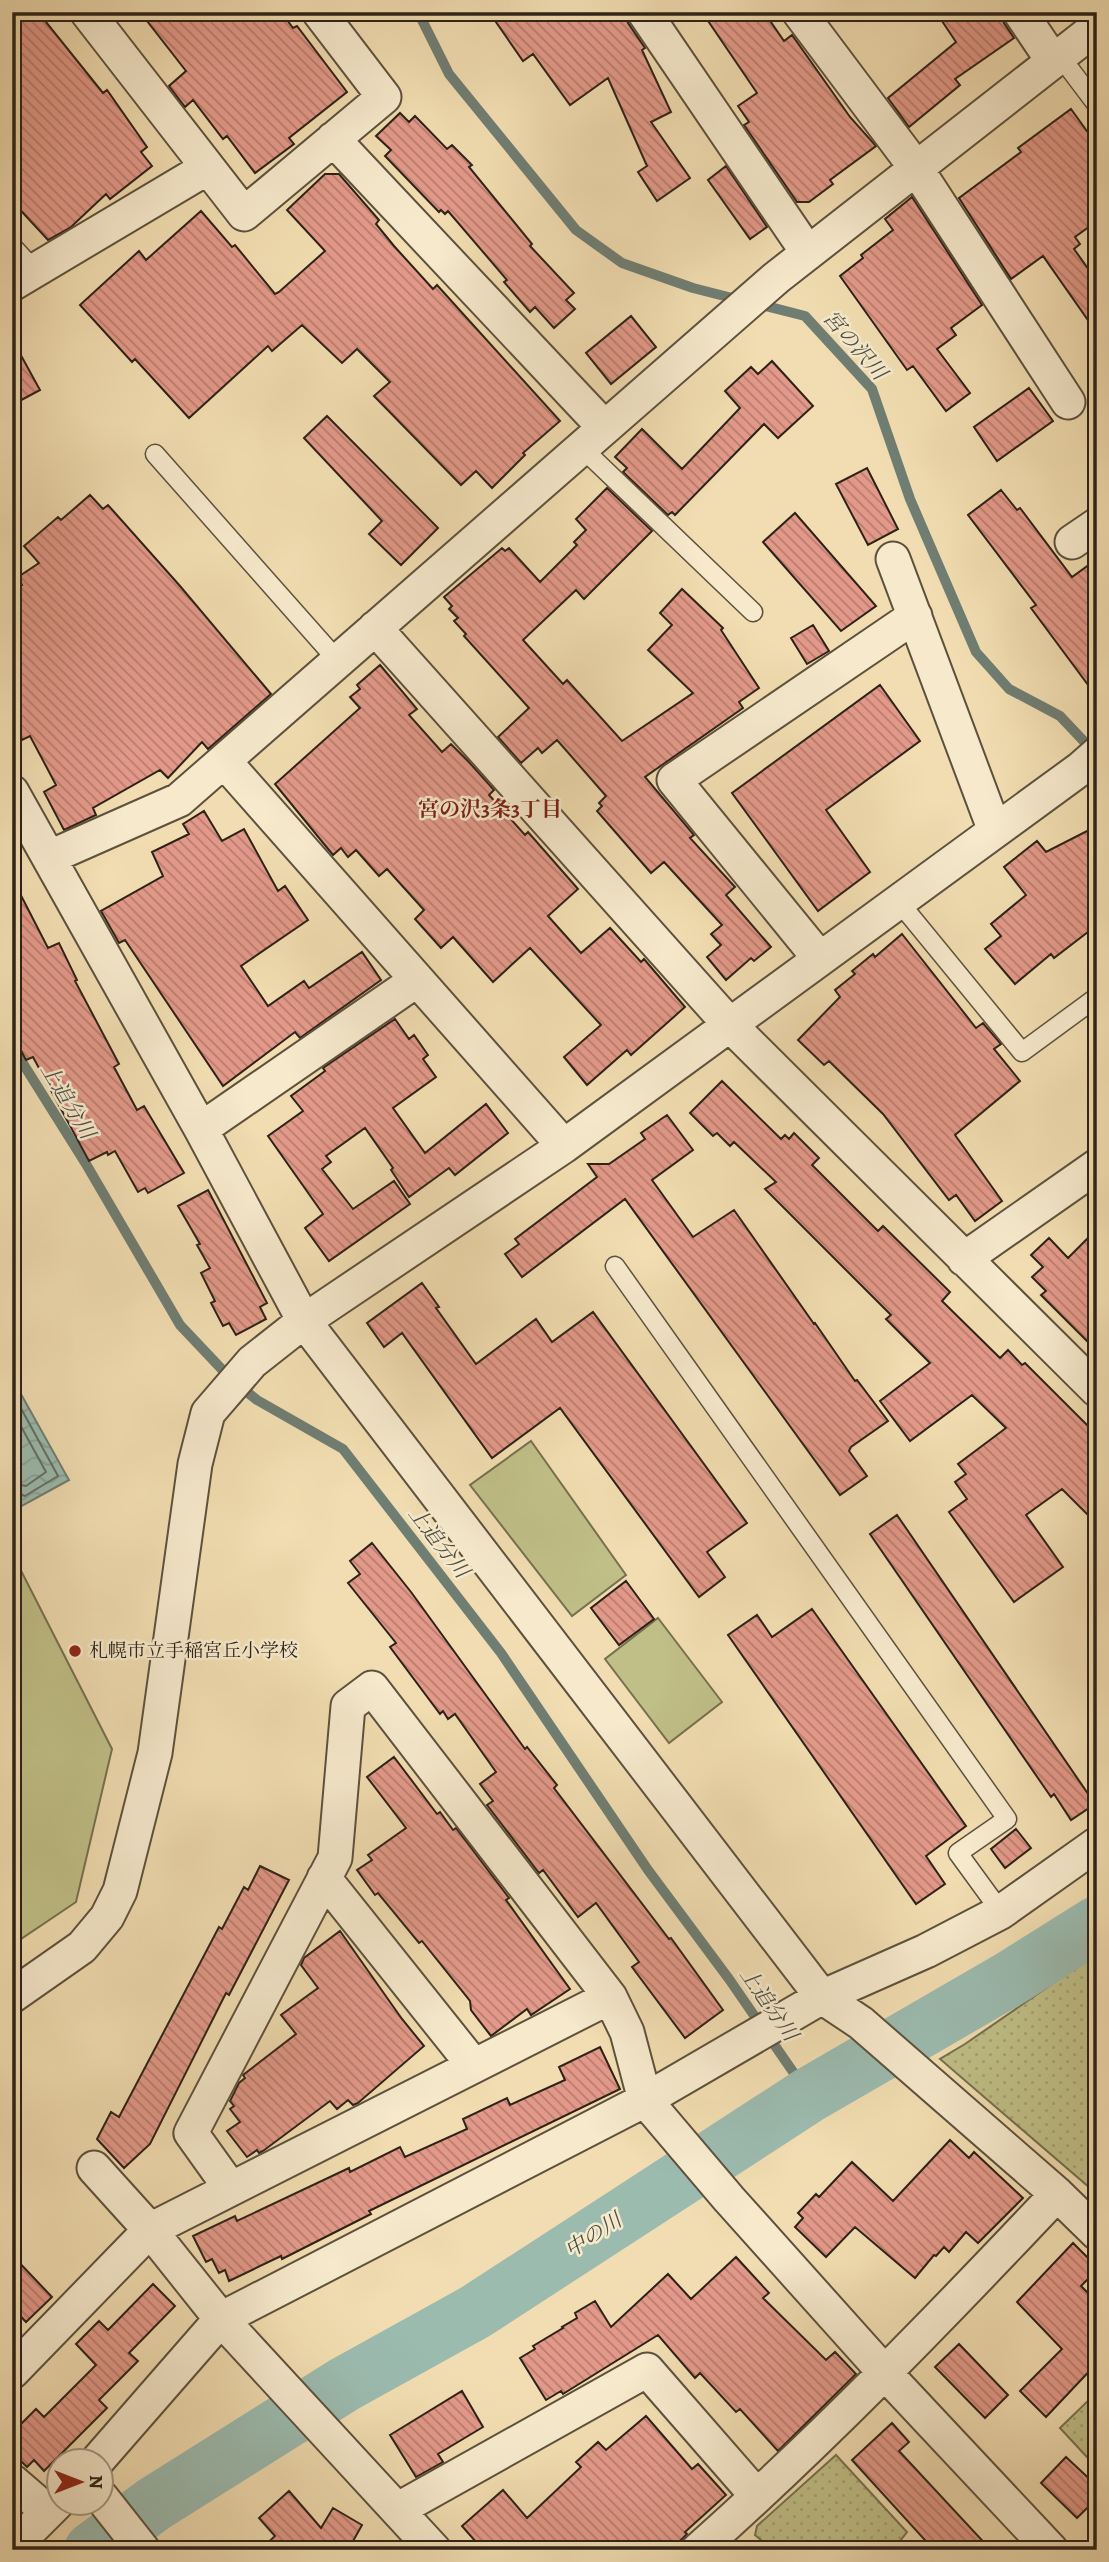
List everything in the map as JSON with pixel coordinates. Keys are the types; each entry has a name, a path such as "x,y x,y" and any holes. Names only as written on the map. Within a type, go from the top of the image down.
{"street":[{"path":"87,12 244,214 384,97 319,12"},
{"path":"644,12 808,253"},
{"path":"799,12 916,168 1068,402"},
{"path":"1020,12 1057,58"},
{"path":"50,857 179,800 776,278 1097,27"},
{"path":"333,139 592,437"},
{"path":"24,278 207,168"},
{"path":"893,559 995,831"},
{"path":"821,959 674,780 915,616"},
{"path":"375,628 730,1025 1097,1390"},
{"path":"224,761 564,1146"},
{"path":"12,1996 82,1947 107,1917 120,1891 155,1753 195,1464 208,1413 252,1362 304,1321 564,1146 1088,762"},
{"path":"12,792 201,1129 304,1321 821,1997 861,2023 1097,2233"},
{"path":"201,1129 418,980"},
{"path":"964,1259 1097,1166"},
{"path":"232,2189 191,2133 335,1858 348,1706 372,1688 610,1997 627,2032 645,2100 729,2199 885,2373 1051,2550"},
{"path":"110,2446 221,2319 645,2100 821,1997 926,1951 1001,1912 1097,1844"},
{"path":"324,1878 474,2066"},
{"path":"12,2372 150,2230 610,1997"},
{"path":"94,2168 150,2230 221,2319 434,2550"},
{"path":"720,2544 757,2496 885,2373 1056,2194"},
{"path":"397,2510 647,2370 757,2496"},
{"path":"12,2481 46,2501"},
{"path":"12,2544 26,2535 46,2514"},
{"path":"116,2515 143,2550"}],"lane":[{"path":"1057,58 1097,105"},
{"path":"12,246 24,278"},
{"path":"592,437 753,612"},
{"path":"155,454 338,661"},
{"path":"899,902 1022,1052 1097,997"},
{"path":"615,1266 1007,1819 958,1853 1001,1912"}],"shaded area":[{"path":"531,1441 626,1575 572,1616 470,1485"},
{"path":"12,1553 112,1749 76,1902 12,1945"},
{"path":"658,1618 722,1702 669,1743 605,1659"},
{"path":"1097,1953 1097,2194 940,2059"},
{"path":"1097,2392 1097,2468 1060,2428"},
{"path":"836,2455 907,2532 893,2550 773,2550 755,2535 757,2526"}],"water":[{"path":"12,1378 69,1480 20,1507 12,1493"}],"building":[{"path":"12,12 38,12 103,93 107,90 147,147 141,152 152,166 110,199 106,194 71,227 48,240 12,201"},
{"path":"140,12 281,12 293,28 297,26 347,92 289,138 294,144 255,173 227,136 223,139 193,100 185,107 169,86 186,71"},
{"path":"489,12 625,12 628,23 645,48 642,50 671,112 651,122 690,178 657,201 638,172 647,166 608,78 570,105 533,54 523,61"},
{"path":"702,12 764,12 784,41 792,35 850,117 876,146 830,180 833,184 809,202 797,202 744,125 749,122 738,106 757,93"},
{"path":"936,12 1001,12 1004,23 1014,38 955,79 960,85 909,127 888,98 956,42"},
{"path":"1071,109 1097,145 1097,221 1075,237 1080,244 1074,249 1097,281 1097,333 1043,256 1011,279 959,198 1021,152 1018,148"},
{"path":"400,113 409,122 415,116 447,149 452,145 472,165 469,167 532,244 530,246 574,293 566,300 575,309 554,328 535,307 530,312 504,282 507,280 448,211 445,214 441,210 439,212 385,156 391,150 376,136"},
{"path":"726,166 767,227 750,239 708,180"},
{"path":"325,174 339,174 379,220 376,224 394,246 433,289 437,285 560,421 523,453 525,455 492,488 476,471 461,485 374,396 390,382 357,349 342,363 302,325 272,351 268,346 189,418 135,359 132,362 80,305 139,251 146,260 201,211 232,247 235,245 275,294 279,292 325,251 287,210"},
{"path":"912,197 982,305 951,328 956,335 937,349 970,393 946,411 913,366 907,370 840,276 893,230 885,219"},
{"path":"631,316 656,347 611,384 586,353"},
{"path":"12,339 40,390 12,405"},
{"path":"772,361 813,406 778,438 764,424 675,515 672,512 668,515 623,472 627,468 615,457 642,429 682,469 740,408 725,391 751,367 758,374"},
{"path":"1029,388 1053,421 997,461 974,427"},
{"path":"327,416 438,528 401,565 369,534 382,521 304,438"},
{"path":"867,468 898,529 868,545 836,484"},
{"path":"607,488 652,531 584,599 576,590 523,640 563,684 567,680 622,741 693,693 648,650 672,625 660,613 682,589 723,628 721,630 759,688 739,702 743,708 645,777 694,835 690,838 735,887 726,895 771,947 754,961 751,958 726,980 707,957 721,945 711,934 722,925 664,862 651,873 597,811 602,806 599,803 606,796 557,740 542,753 538,748 521,763 498,737 529,708 464,636 466,634 454,621 458,618 449,609 452,606 444,597 502,548 505,551 509,548 540,582 577,545 574,542 586,530 576,519"},
{"path":"1001,490 1017,510 1020,508 1072,577 1097,559 1097,697 1031,608 1036,605 968,515"},
{"path":"90,495 103,509 108,505 271,694 208,749 202,742 168,778 160,770 93,808 96,815 64,830 44,792 56,785 30,736 22,740 12,721 12,590 22,585 18,577 39,563 24,546 58,517 61,520"},
{"path":"795,513 876,606 841,631 763,542"},
{"path":"813,625 829,651 807,664 791,638"},
{"path":"380,665 417,709 409,715 442,752 451,744 468,761 494,790 489,795 525,835 528,832 578,889 548,916 581,953 610,928 641,962 644,959 685,1007 631,1055 627,1050 587,1085 564,1057 601,1025 530,948 493,982 453,937 441,948 415,919 424,910 387,869 379,876 356,850 348,857 341,848 333,855 275,784 360,708 350,697 360,689 357,685"},
{"path":"880,685 920,741 826,810 870,872 818,911 732,793"},
{"path":"204,811 222,841 244,829 278,891 285,886 308,920 241,966 268,1006 304,981 309,988 362,952 381,980 300,1038 295,1032 223,1086 125,940 119,943 101,911 163,876 152,852 189,834 183,824"},
{"path":"1097,826 1097,925 1054,958 1051,954 1015,984 985,949 1001,936 991,924 1026,895 1004,867 1037,841 1046,852"},
{"path":"12,878 48,948 59,943 77,980 75,981 119,1064 114,1067 137,1110 144,1106 184,1173 148,1193 145,1188 138,1192 115,1151 89,1161 33,1057 26,1060 12,1034"},
{"path":"902,934 976,1028 983,1023 1001,1044 994,1049 1020,1081 955,1135 1002,1201 975,1221 956,1195 949,1200 883,1114 829,1061 824,1065 798,1040 840,997 835,990 855,974 852,971 873,954 875,957"},
{"path":"395,1019 409,1039 414,1035 428,1055 423,1059 436,1077 393,1108 425,1153 486,1104 508,1133 455,1175 449,1168 409,1197 391,1170 393,1168 365,1128 326,1156 331,1162 322,1169 353,1209 394,1181 410,1204 329,1261 305,1228 323,1214 268,1136 303,1111 291,1096 325,1071 323,1068"},
{"path":"722,1081 781,1139 785,1135 789,1139 794,1133 819,1158 812,1165 878,1231 883,1226 950,1292 942,1301 1000,1358 1008,1350 1022,1365 1025,1363 1097,1435 1097,1524 1062,1489 1026,1515 1063,1567 1014,1602 949,1512 967,1499 955,1482 966,1474 958,1464 1006,1428 972,1395 910,1441 880,1401 930,1363 886,1319 891,1315 765,1189 776,1182 734,1142 730,1146 717,1133 713,1136 690,1113"},
{"path":"667,1115 693,1150 652,1180 693,1237 734,1210 855,1381 857,1380 888,1421 851,1447 849,1451 867,1476 840,1495 625,1199 522,1277 505,1254 519,1244 515,1239 597,1177 588,1164 609,1164 645,1139 641,1133"},
{"path":"208,1190 267,1303 260,1307 266,1319 236,1335 229,1323 223,1326 211,1303 215,1301 201,1273 210,1268 197,1245 200,1244 178,1206"},
{"path":"1097,1229 1097,1351 1041,1295 1046,1291 1032,1277 1043,1267 1031,1255 1049,1238 1068,1258"},
{"path":"422,1283 439,1307 436,1308 476,1364 536,1319 552,1342 593,1312 747,1523 707,1552 725,1577 699,1597 560,1408 492,1458 402,1333 384,1347 367,1323"},
{"path":"897,1515 1095,1804 1071,1820 1054,1794 1051,1797 870,1534"},
{"path":"372,1543 525,1749 527,1747 557,1785 554,1788 669,1939 671,1938 723,2010 685,2038 632,1967 639,1962 596,1903 578,1917 543,1870 539,1873 487,1805 493,1801 480,1784 496,1772 455,1714 448,1719 443,1711 440,1714 390,1647 396,1643 348,1583 360,1574 350,1561"},
{"path":"626,1581 654,1619 619,1645 591,1608"},
{"path":"812,1609 966,1826 926,1856 945,1884 916,1904 728,1635 757,1615 772,1637"},
{"path":"394,1757 437,1814 440,1812 453,1830 456,1828 509,1898 506,1900 570,1989 531,2015 527,2009 491,2036 471,2010 470,2001 422,1941 419,1943 378,1893 375,1895 357,1870 372,1860 368,1855 406,1828 367,1777"},
{"path":"1016,1829 1031,1848 1005,1868 991,1849"},
{"path":"260,1866 289,1880 229,1995 226,1993 150,2144 124,2168 97,2139 111,2112 119,2117 219,1927 222,1929 244,1887 248,1890"},
{"path":"340,1931 424,2046 358,2103 353,2105 348,2100 337,2109 330,2101 263,2151 259,2153 257,2150 247,2157 227,2131 240,2122 230,2109 234,2106 230,2101 239,2083 245,2078 243,2075 296,2034 281,2015 318,1988 301,1965 304,1958"},
{"path":"600,2047 620,2089 369,2211 371,2214 282,2259 281,2256 229,2281 225,2270 219,2273 212,2259 206,2262 193,2236 235,2216 237,2221 400,2147 405,2157 467,2129 463,2119 507,2098 510,2105 565,2080 559,2067"},
{"path":"950,2140 969,2158 974,2152 1023,2198 978,2243 966,2232 949,2252 944,2247 934,2255 915,2278 855,2227 826,2257 795,2227 803,2218 798,2213 816,2194 819,2197 852,2162 893,2201"},
{"path":"1073,2243 1097,2267 1081,2286 1097,2302 1097,2363 1046,2417 1020,2391 1062,2349 1017,2302"},
{"path":"12,2255 52,2297 26,2322 12,2307"},
{"path":"736,2257 769,2293 763,2298 826,2360 835,2352 856,2374 778,2451 740,2409 736,2412 700,2373 695,2378 658,2335 563,2394 561,2391 546,2400 520,2358 535,2349 533,2346 577,2318 575,2313 595,2301 611,2327 668,2274 691,2299"},
{"path":"153,2284 175,2306 129,2353 138,2361 99,2400 107,2408 69,2446 46,2446 44,2471 34,2460 27,2467 12,2452 12,2433 36,2409 44,2417 96,2365 76,2344 99,2321 108,2330"},
{"path":"959,2344 1008,2395 985,2418 935,2367"},
{"path":"462,2391 483,2427 438,2454 443,2462 416,2477 390,2435"},
{"path":"646,2416 692,2469 698,2464 726,2495 685,2532 687,2534 671,2550 483,2550 462,2526 503,2490 527,2518 581,2467 576,2462 598,2442 606,2450"},
{"path":"892,2423 909,2442 899,2451 991,2550 934,2550 852,2460"},
{"path":"1066,2457 1097,2486 1097,2498 1077,2518 1041,2483"},
{"path":"289,2491 321,2528 333,2508 362,2525 348,2550 260,2550 275,2536 259,2518"}],"waterway":[{"name":"宮の沢川","path":"418,12 449,74 576,230 622,263 693,288 740,300"},
{"name":"宮の沢川","path":"758,304 805,316 872,389 910,499 976,652 1009,689 1060,716 1094,752"},
{"name":"上追分川","path":"12,1046 86,1164 180,1325 232,1380 257,1400 343,1449 501,1653 648,1870 729,1979 809,2095"},
{"name":"中の川","path":"92,2550 154,2504 345,2384 475,2312 809,2095 1011,1978 1097,1924"}],"place":[{"name":"札幌市立手稲宮丘小学校","path":"75,1651"}],"district":[{"name":"宮の沢3条3丁目","path":"490,809"}]}
